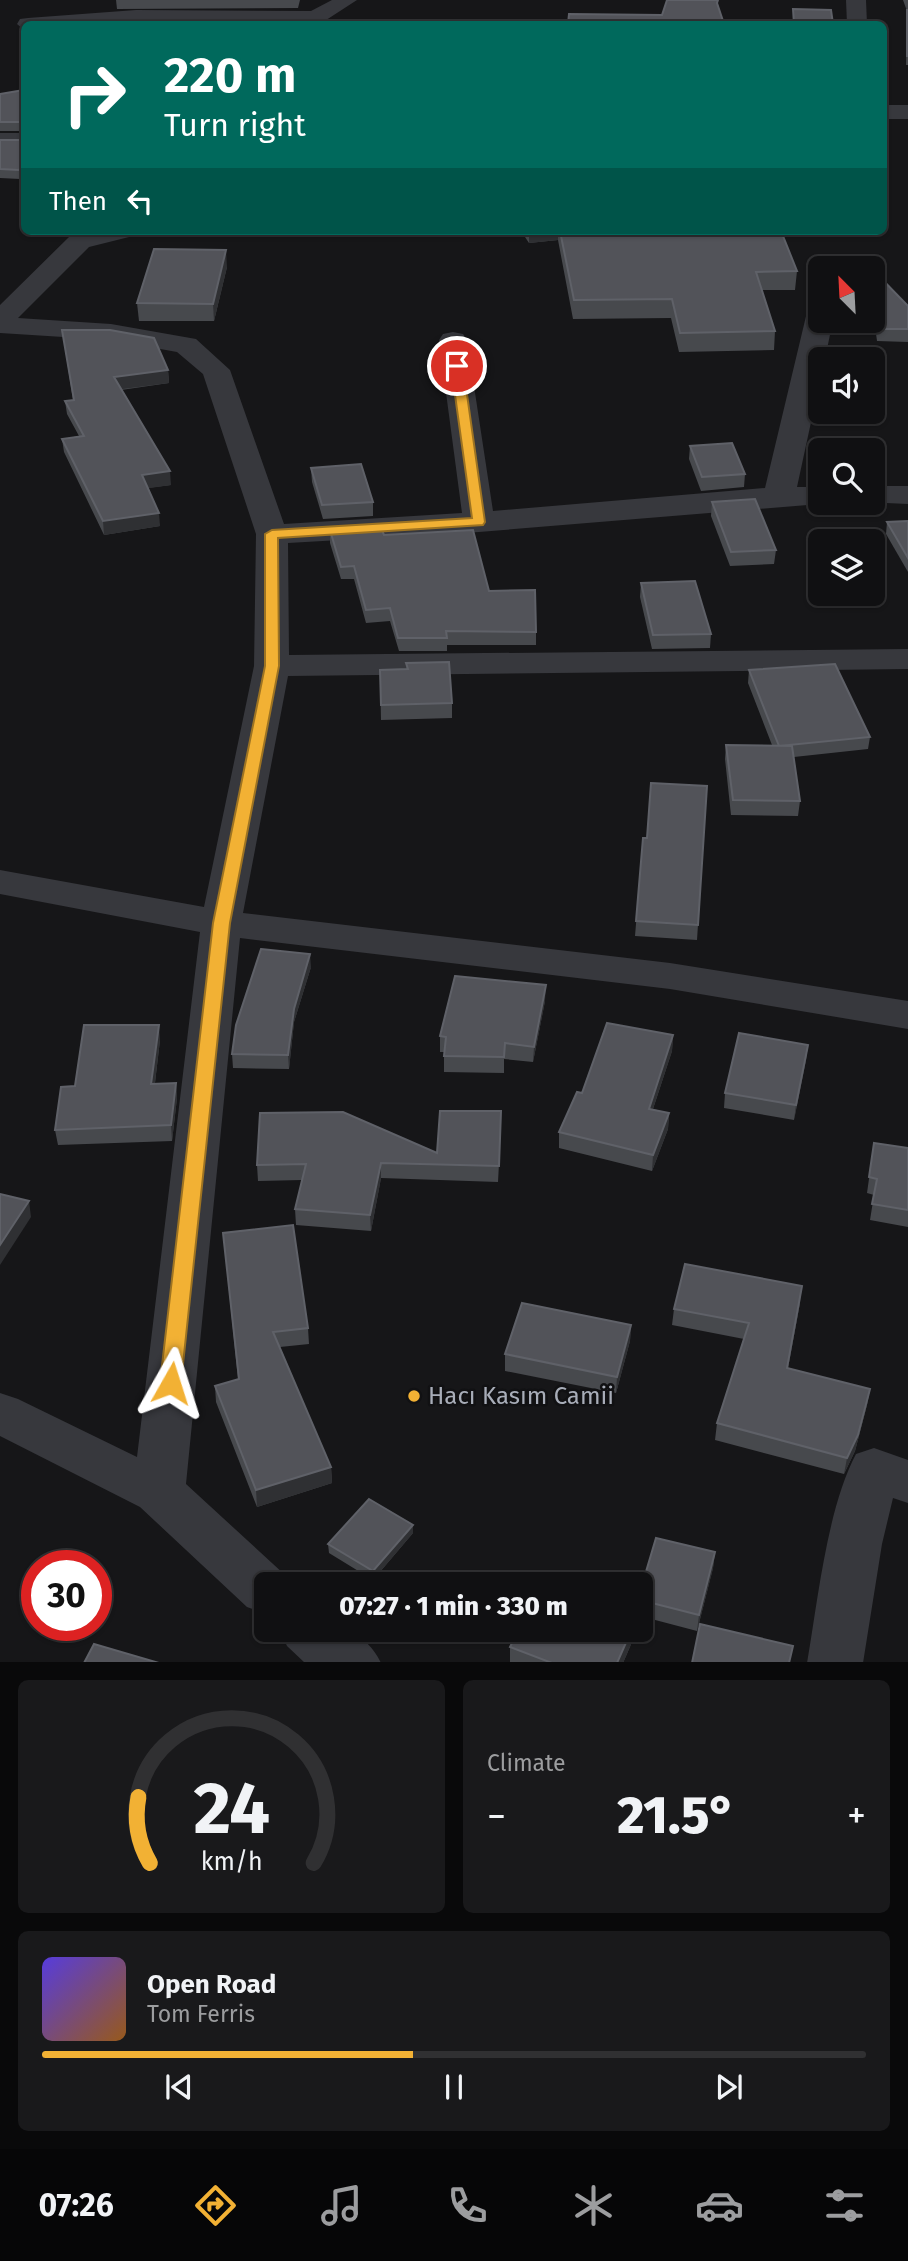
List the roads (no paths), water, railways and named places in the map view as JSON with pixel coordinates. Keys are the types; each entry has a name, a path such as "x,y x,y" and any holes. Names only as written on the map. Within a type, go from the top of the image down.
{"street":[{"path":"53,21 144,14 310,21 347,0"},
{"path":"856,0 857,21"},
{"path":"887,112 908,112"},
{"path":"0,139 21,139"},
{"path":"0,323 83,236"},
{"path":"0,323 111,332 186,345 216,370 272,534 272,666 221,923 159,1492"},
{"path":"779,496 816,333"},
{"path":"453,340 479,522"},
{"path":"885,495 908,495"},
{"path":"272,534 479,522 779,496 808,496"},
{"path":"272,666 908,659"},
{"path":"0,882 221,923 670,976 908,1015"},
{"path":"0,1413 159,1492 254,1580"},
{"path":"835,1662 855,1544 874,1469 908,1482"}],"place":[{"name":"Hacı Kasım Camii","path":"414,1396"}]}
